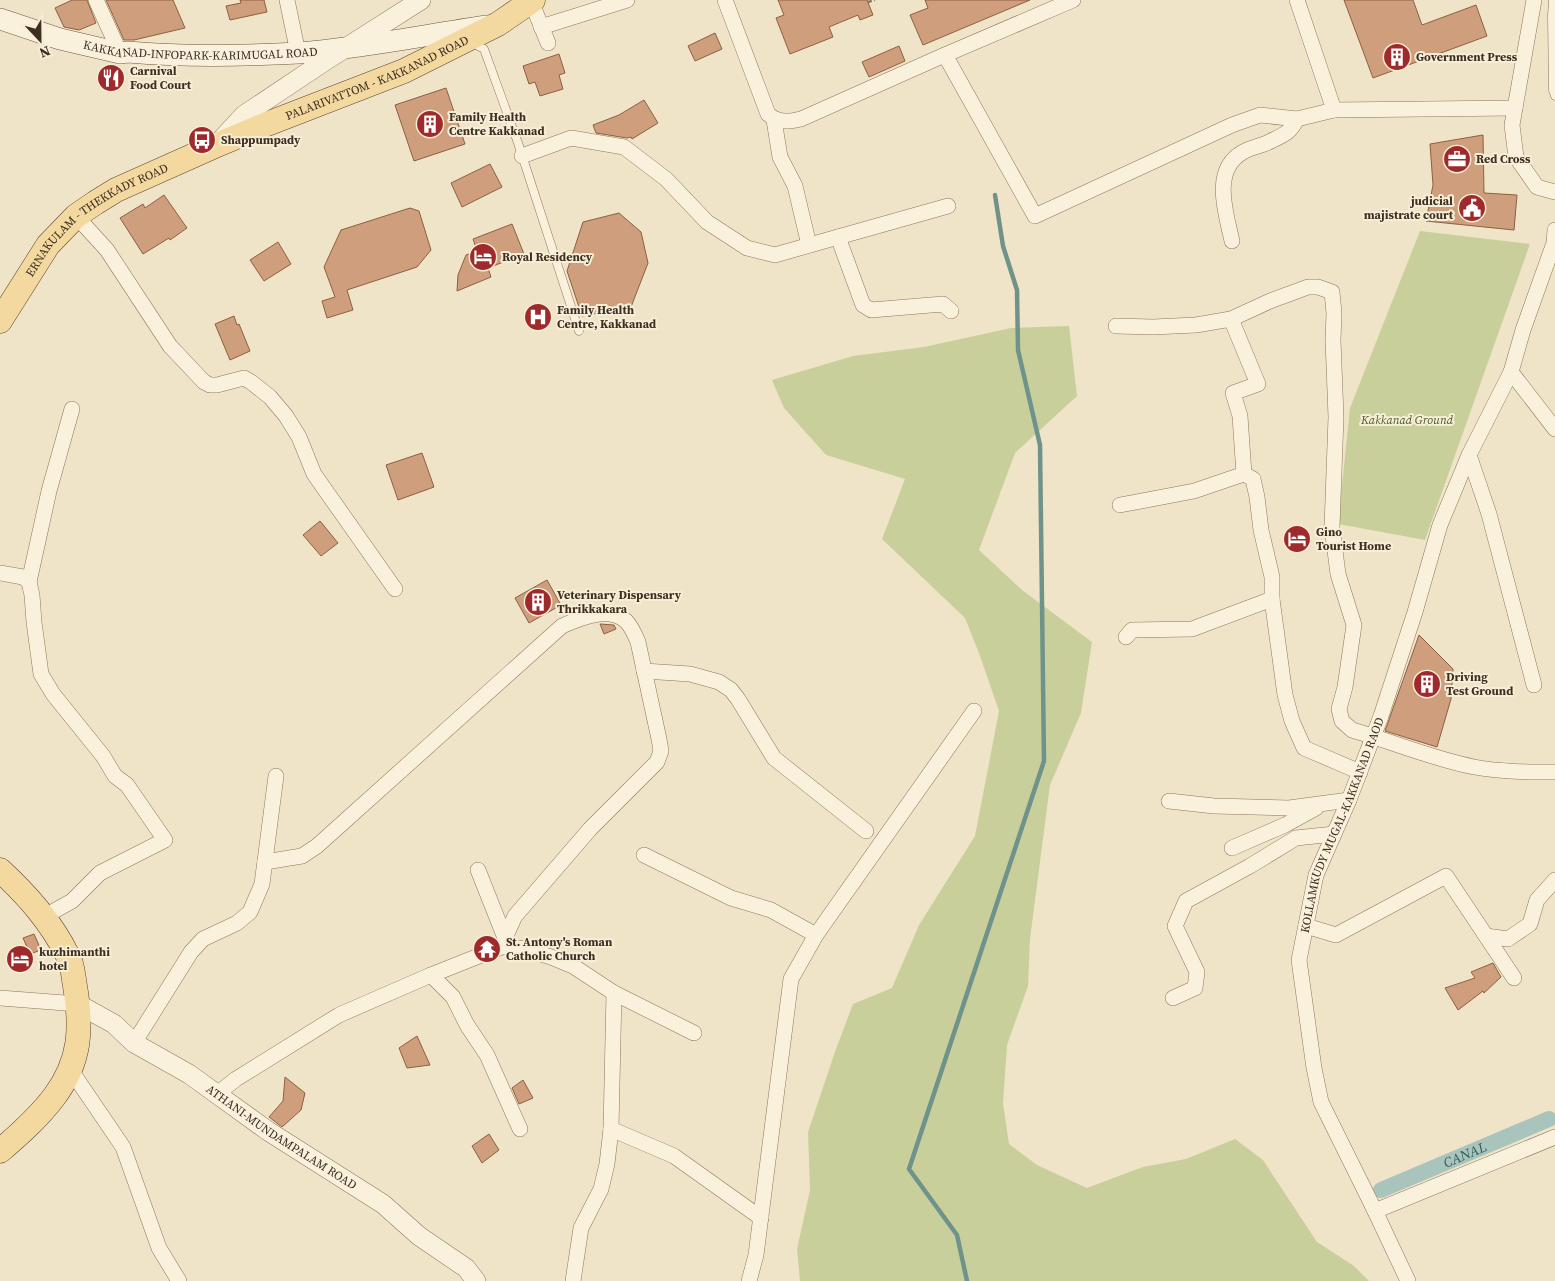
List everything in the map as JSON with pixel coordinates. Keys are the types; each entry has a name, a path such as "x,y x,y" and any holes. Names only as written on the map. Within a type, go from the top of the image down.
{"main road":[{"name":"PALARIVATTOM - KAKKANAD ROAD","path":"216,145 404,71 498,24 532,1"},
{"name":"KAKKANAD-INFOPARK-KARIMUGAL ROAD","path":"0,19 60,39 120,53 173,56 298,53 346,48 498,24"},
{"name":"ERNAKULAM - THEKKADY ROAD","path":"1,316 48,245 76,216 116,190 216,145"},
{"path":"0,870 45,916 70,958 78,1004 80,1037 70,1069 55,1096 31,1124 0,1151"}],"street":[{"path":"96,0 120,53"},
{"path":"287,0 298,53"},
{"path":"216,145 244,115 421,0"},
{"path":"541,27 627,0"},
{"path":"725,0 761,99 768,114 774,120 780,157 795,186 809,245"},
{"path":"774,120 791,122 801,119 1073,0"},
{"path":"1297,0 1334,110"},
{"path":"1534,0 1512,125 1516,157 1537,187 1555,192"},
{"path":"532,1 548,43"},
{"path":"946,54 1035,216 1120,175 1260,115 1297,119 1334,110 1515,108"},
{"path":"1232,241 1225,207 1223,181 1230,164 1243,152 1262,146 1290,131 1297,119"},
{"path":"522,156 571,138 624,146 666,179 707,222 747,248 775,255 948,206"},
{"path":"76,216 107,250 170,346 204,382 210,385 217,385 230,380 244,378 252,382 286,416 299,437 314,474 395,589"},
{"name":"KOLLAMKUDY MUGAL-KAKKANAD RAOD","path":"1408,1281 1321,1102 1314,1068 1299,960 1316,875 1349,800 1373,736 1415,612 1440,525 1468,454 1511,372 1523,330 1554,243 1555,230"},
{"path":"838,237 863,305 872,310 943,304 951,311"},
{"path":"1116,326 1196,325 1231,318 1270,300 1308,287 1318,286 1332,292 1336,416 1332,527 1338,574 1354,625 1340,709 1342,721 1352,730 1474,767 1513,772 1555,772"},
{"path":"1231,318 1258,384 1234,393 1240,416 1244,474"},
{"path":"1511,372 1555,429"},
{"path":"45,916 72,901 100,873 165,840 127,785 115,776 103,756 53,694 41,674 29,582 49,491 72,409"},
{"path":"1468,454 1489,514 1534,686"},
{"path":"1120,505 1194,492 1244,474 1253,479 1261,530 1272,577 1272,599 1285,695 1292,721 1304,748 1360,772"},
{"path":"0,573 23,577 29,582"},
{"path":"1126,637 1132,630 1192,629 1272,599"},
{"path":"265,862 302,856 317,846 562,626 597,614 616,615 626,621 638,642 661,751 657,762 590,829 515,916 505,942"},
{"path":"644,671 690,674 720,682 731,690 738,699 774,758 866,832"},
{"path":"749,1281 756,1254 791,980 816,935 974,711"},
{"path":"134,1043 191,952 203,938 237,923 250,912 262,884 276,776"},
{"path":"1170,800 1214,806 1289,808 1349,800"},
{"path":"1232,848 1285,825 1324,804"},
{"path":"1173,998 1194,988 1197,972 1175,926 1186,901 1296,838 1334,834"},
{"path":"644,855 731,898 771,910 816,935"},
{"path":"478,870 505,942"},
{"path":"1306,926 1336,935 1446,876 1514,978"},
{"path":"1486,936 1508,939 1530,924 1537,900 1555,880"},
{"path":"217,1094 236,1079 339,1015 505,942 574,966 614,993 694,1033"},
{"path":"432,975 453,997 467,1025 487,1055 520,1129"},
{"path":"573,1281 581,1228 600,1189 607,1164 611,1129 614,993"},
{"path":"0,998 78,1004"},
{"name":"ATHANI-MUNDAMPALAM ROAD","path":"78,1004 114,1024 134,1043 189,1074 268,1131 383,1204 419,1236 466,1268 476,1281"},
{"path":"70,1069 123,1146 159,1248 178,1281"},
{"path":"611,1129 674,1156 761,1218"},
{"path":"1375,1210 1555,1137"}],"lane":[{"path":"1553,0 1553,80 1555,96"},
{"path":"466,40 484,49 522,156 579,331"}],"path":[{"path":"868,2 874,0"}],"green space":[{"name":"Kakkanad Ground","path":"1420,231 1530,244 1425,540 1338,524 1350,408"},
{"path":"1069,326 1077,396 1015,453 979,550 1022,590 1092,642 1081,713 1050,785 1030,939 1028,986 1007,1045 1003,1103 1009,1144 1037,1165 1087,1188 1143,1167 1186,1159 1235,1139 1263,1160 1317,1242 1354,1266 1369,1281 800,1281 797,1249 810,1190 808,1132 836,1049 853,1004 892,988 919,925 975,836 999,711 965,618 882,539 905,479 826,455 784,408 772,380 853,356 924,347 1011,328"}],"building":[{"path":"72,0 87,0 96,23 79,30 64,27 55,8"},
{"path":"106,0 173,0 185,28 134,40 124,40"},
{"path":"240,0 264,0 267,12 230,20 226,6 241,3"},
{"path":"778,0 867,0 873,15 860,20 858,15 829,27 833,37 790,54 776,18 784,15"},
{"path":"925,0 1030,0 923,45 910,15 928,8"},
{"name":"Government Press","path":"1344,0 1413,0 1422,25 1476,5 1487,36 1373,78"},
{"path":"715,33 722,49 695,61 688,46"},
{"path":"899,46 905,61 869,77 862,62"},
{"path":"559,54 565,73 559,75 563,89 540,96 535,82 529,84 523,66"},
{"name":"Family Health Centre Kakkanad","path":"446,88 465,144 414,161 395,105"},
{"path":"644,100 658,123 632,139 631,137 596,133 593,125 619,115"},
{"path":"1483,135 1484,193 1517,195 1514,230 1426,221 1433,185 1430,144"},
{"path":"490,164 502,187 462,207 451,183"},
{"path":"164,195 187,228 170,240 169,238 143,254 120,218 143,204 145,208"},
{"path":"410,208 419,211 431,250 417,267 347,290 353,310 327,318 322,301 335,297 324,267 341,230"},
{"path":"619,213 641,232 648,263 631,307 582,316 567,271 583,222"},
{"path":"512,224 524,254 488,268 491,277 457,291 458,275 466,255 477,251 473,239"},
{"path":"278,242 291,264 264,281 250,260"},
{"path":"234,316 250,351 230,360 215,324"},
{"path":"422,453 434,487 398,500 386,465"},
{"path":"320,521 338,543 321,556 303,535"},
{"name":"Veterinary Dispensary Thrikkakara","path":"547,580 561,605 529,623 515,598"},
{"path":"600,624 614,625 616,629 604,634"},
{"name":"Driving Test Ground","path":"1419,635 1453,669 1451,699 1437,747 1385,731"},
{"path":"34,934 41,950 30,954 23,938"},
{"path":"1493,963 1501,977 1484,993 1483,991 1458,1010 1445,988 1475,978 1471,972"},
{"path":"417,1036 430,1065 407,1068 399,1048"},
{"path":"285,1077 305,1093 301,1110 282,1127 269,1117 283,1101"},
{"path":"523,1080 533,1098 519,1104 512,1088"},
{"path":"489,1134 499,1150 482,1163 472,1146"}],"waterway":[{"path":"967,1281 957,1235 909,1169 1044,761 1040,445 1018,350 1017,290 1003,246 995,195"},
{"name":"CANAL","path":"1381,1190 1549,1119"}],"place":[{"name":"Government Press","path":"1397,57"},
{"name":"Carnival Food Court","path":"111,78"},
{"name":"Family Health Centre Kakkanad","path":"430,124"},
{"name":"Shappumpady","path":"202,140"},
{"name":"Red Cross","path":"1457,159"},
{"name":"judicial majistrate court","path":"1472,208"},
{"name":"Royal Residency","path":"483,257"},
{"name":"Family Health Centre, Kakkanad","path":"538,317"},
{"name":"Gino Tourist Home","path":"1297,539"},
{"name":"Veterinary Dispensary Thrikkakara","path":"538,602"},
{"name":"Driving Test Ground","path":"1427,684"},
{"name":"St. Antony's Roman Catholic Church","path":"487,949"},
{"name":"kuzhimanthi hotel","path":"20,959"}]}
